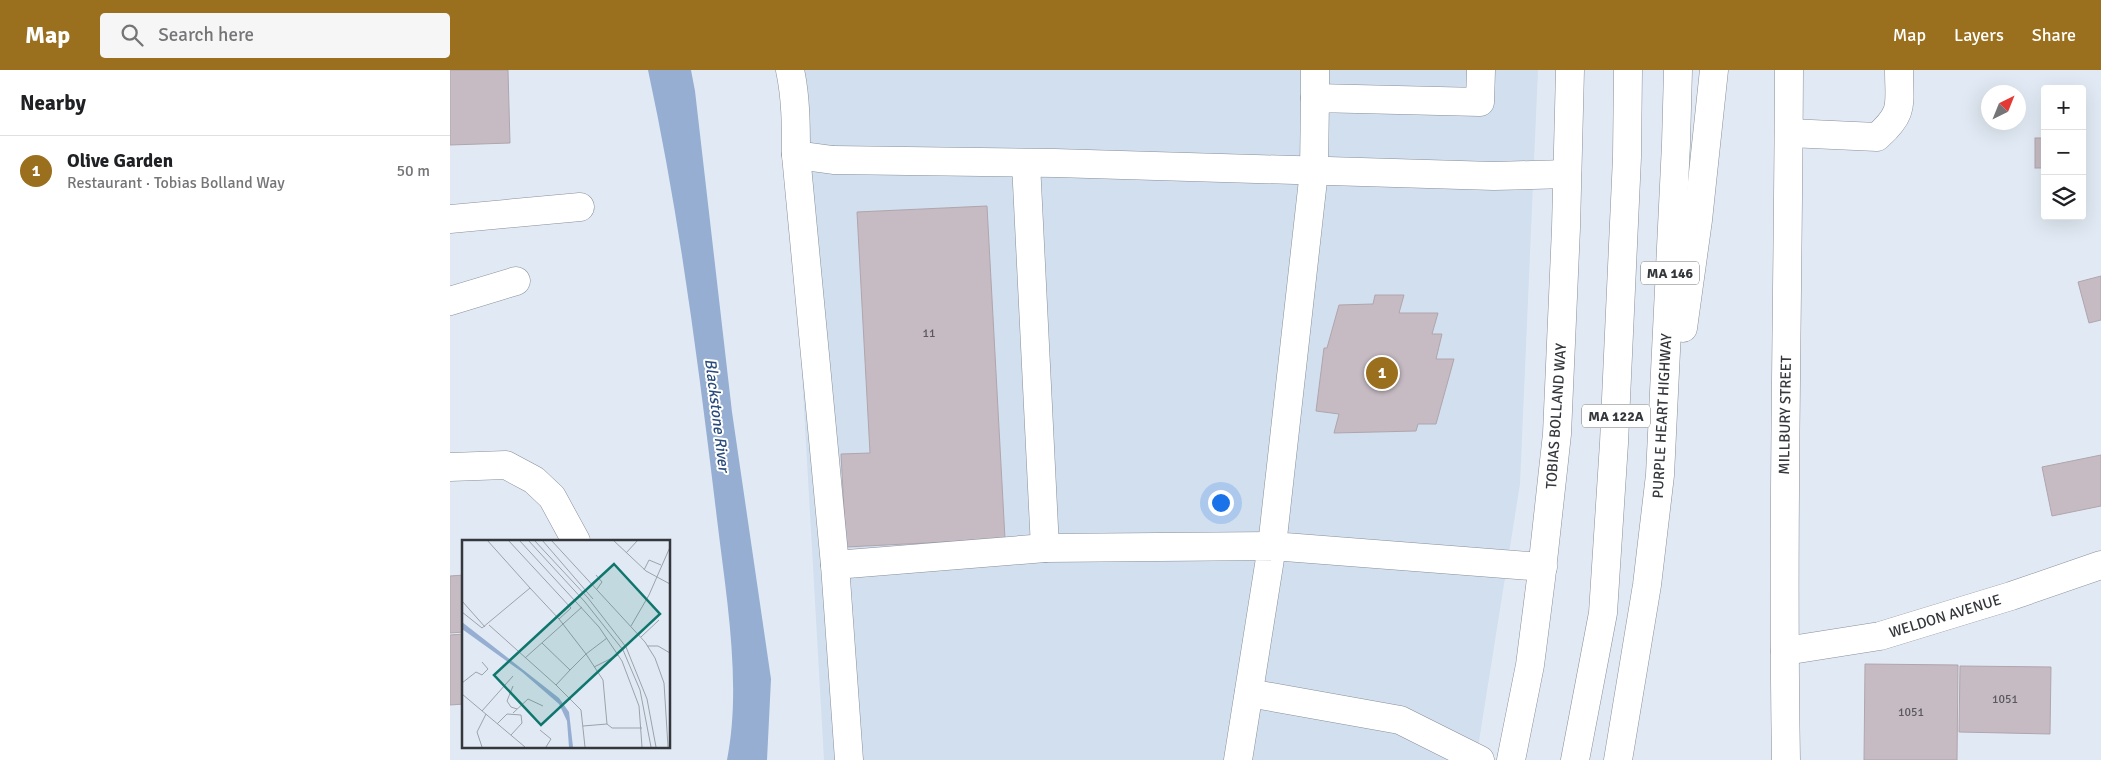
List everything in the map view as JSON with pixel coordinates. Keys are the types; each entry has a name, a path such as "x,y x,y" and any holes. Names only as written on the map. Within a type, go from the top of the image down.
{"main road":[{"path":"790,70 796,120 796,155 835,565 849,760"},
{"path":"1238,760 1272,546 1314,171 1315,70"},
{"path":"1315,98 1480,102 1481,70"},
{"name":"TOBIAS BOLLAND WAY","path":"1511,760 1530,664 1543,567 1557,434 1570,70"},
{"name":"MA 122A","path":"1575,760 1603,613 1614,443 1627,157 1628,70"},
{"name":"PURPLE HEART HIGHWAY","path":"1618,760 1648,585 1660,475 1678,70"},
{"name":"MA 122A","path":"1660,475 1698,220 1714,70"},
{"name":"MILLBURY STREET","path":"1786,760 1784,480 1789,70"},
{"path":"1789,133 1877,137 1893,124 1900,110 1899,70"},
{"path":"796,155 833,160 1026,163 1494,176 1567,174"},
{"path":"1026,163 1045,548"},
{"path":"450,219 580,207"},
{"path":"450,301 516,281"},
{"path":"450,468 506,465 534,480 552,497 575,540"},
{"path":"835,565 1045,548 1272,546 1543,567"},
{"name":"WELDON AVENUE","path":"1785,651 1880,636 2011,596 2101,565"},
{"path":"1249,693 1400,720 1443,751 1480,760"}],"shaded area":[{"path":"779,70 1538,70 1520,484 1476,760 824,760 787,110"}],"water":[{"name":"Blackstone River","path":"648,70 691,70 695,91 732,412 771,679 767,760 727,760 733,701 733,670 728,609 688,294 670,181"}],"building":[{"path":"450,70 508,70 510,143 450,145"},
{"path":"2035,138 2041,138 2041,168 2035,168"},
{"path":"987,206 1005,539 846,547 841,454 870,453 857,212"},
{"path":"2101,276 2101,320 2089,323 2078,282"},
{"path":"1375,295 1404,295 1399,313 1438,313 1432,334 1442,334 1436,359 1454,359 1436,424 1418,424 1416,431 1334,433 1339,414 1316,411 1324,348 1327,348 1339,305 1373,304"},
{"path":"2101,455 2101,506 2052,516 2042,467"},
{"path":"462,575 462,632 450,633 450,576"},
{"path":"462,634 462,704 450,705 450,635"},
{"path":"1865,664 1958,665 1957,760 1864,760"},
{"path":"1960,666 2051,667 2050,734 1959,732"}],"place":[{"name":"Olive Garden","path":"1382,373"}]}
